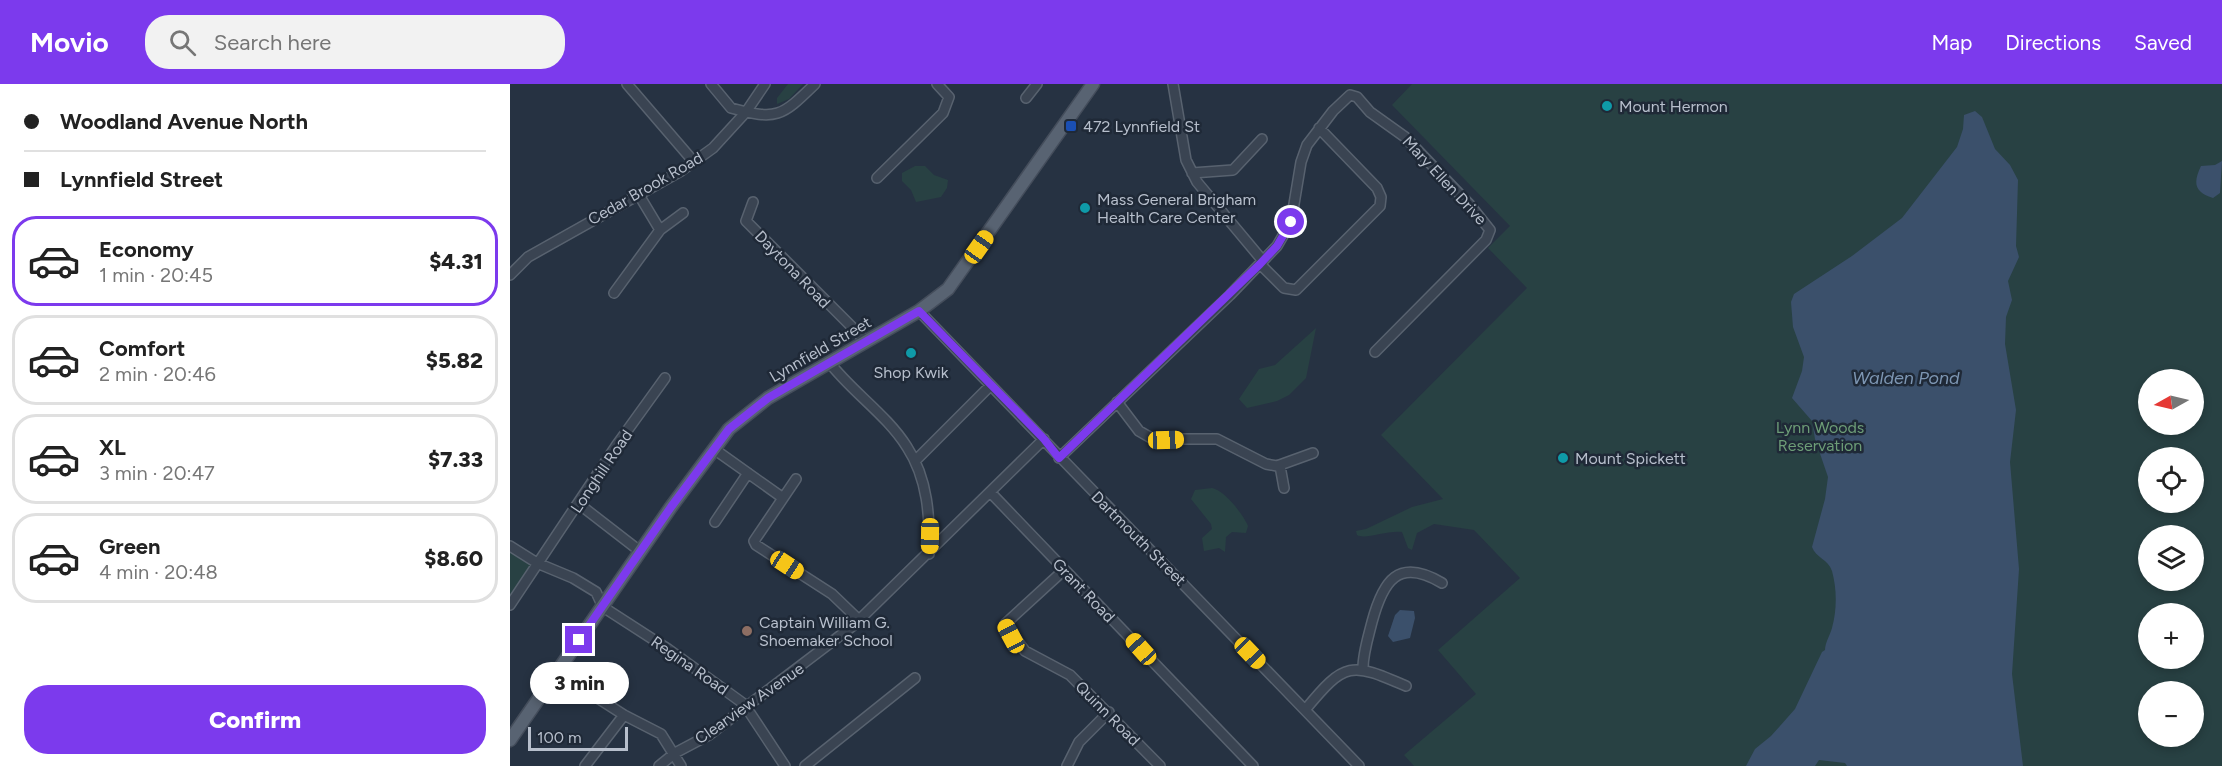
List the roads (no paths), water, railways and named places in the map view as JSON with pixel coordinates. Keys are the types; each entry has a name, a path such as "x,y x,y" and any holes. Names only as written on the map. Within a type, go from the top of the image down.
{"main road":[{"name":"Lynnfield Street","path":"510,740 729,429 748,412 935,300 957,278 1093,84"}],"street":[{"path":"627,84 694,162"},
{"path":"711,84 731,108 746,112 780,115 815,84"},
{"name":"Cedar Brook Road","path":"510,275 528,257 639,195 713,148 746,112 765,84"},
{"path":"877,178 944,113 949,97 937,84"},
{"path":"1026,98 1037,84"},
{"path":"1059,458 1262,263 1277,246 1291,222 1304,153 1319,128 1379,191 1380,206 1296,290 1284,288 1262,263 1192,173 1186,160 1173,84"},
{"name":"Mary Ellen Drive","path":"1319,128 1350,95 1357,97 1377,118 1405,137 1470,205 1490,230 1486,240 1375,352"},
{"path":"1192,173 1233,170 1262,140"},
{"path":"639,195 660,230"},
{"name":"Daytona Road","path":"753,202 746,221 866,341"},
{"path":"614,293 660,230 683,213"},
{"name":"Dartmouth Street","path":"919,311 1359,766"},
{"path":"829,362 845,382 906,445 915,460 924,485 930,518 929,554"},
{"name":"Longhill Road","path":"510,605 616,446 665,378"},
{"path":"915,460 990,386"},
{"path":"1117,402 1139,431 1153,439 1217,439 1266,464 1280,466 1313,453"},
{"name":"Clearview Avenue","path":"659,766 675,753 709,735 859,620 1044,439"},
{"path":"714,449 783,498"},
{"path":"1280,466 1284,488"},
{"path":"715,522 747,473"},
{"path":"796,479 754,541 756,545 832,594 859,620"},
{"name":"Grant Road","path":"991,493 1253,766"},
{"path":"579,504 641,552"},
{"name":"Regina Road","path":"510,546 537,563 573,578 596,592 603,606 668,649 746,707 785,766"},
{"name":"Quinn Road","path":"1064,570 1005,624 1025,651 1070,675 1160,766"},
{"path":"1363,668 1378,602 1388,584 1398,575 1417,572 1425,573 1442,584"},
{"path":"1305,710 1320,692 1341,674 1363,668 1406,686"},
{"path":"557,672 624,715 661,734 675,753 681,766"},
{"path":"805,766 915,678"},
{"path":"1066,766 1079,742 1109,712"},
{"path":"585,766 624,715"}],"water":[{"name":"Walden Pond","path":"1975,111 1982,117 1995,149 2010,165 2018,180 2016,246 2019,257 2008,281 2012,300 2006,317 2005,344 2016,410 2010,462 2019,569 2012,674 2023,766 1847,766 1845,763 1819,760 1815,766 1746,766 1755,749 1771,736 1795,709 1825,650 1836,607 1832,571 1812,547 1825,499 1828,477 1815,439 1812,421 1792,398 1802,371 1804,357 1793,327 1791,302 1794,294 1852,256 1902,218 1957,147 1963,129 1964,115"},
{"path":"2222,161 2220,193 2213,198 2207,196 2199,190 2196,182 2201,166 2215,165"},
{"path":"1400,610 1414,611 1415,618 1410,638 1393,642 1388,636 1395,615"}],"place":[{"name":"Mount Hermon","path":"1607,106"},
{"name":"472 Lynnfield St","path":"1071,126"},
{"name":"Mass General Brigham Health Care Center","path":"1085,208"},
{"name":"Shop Kwik","path":"911,353"},
{"name":"Mount Spickett","path":"1563,458"},
{"name":"Captain William G. Shoemaker School","path":"747,631"}],"park label":[{"name":"Lynn Woods Reservation","path":"1820,436"}]}
